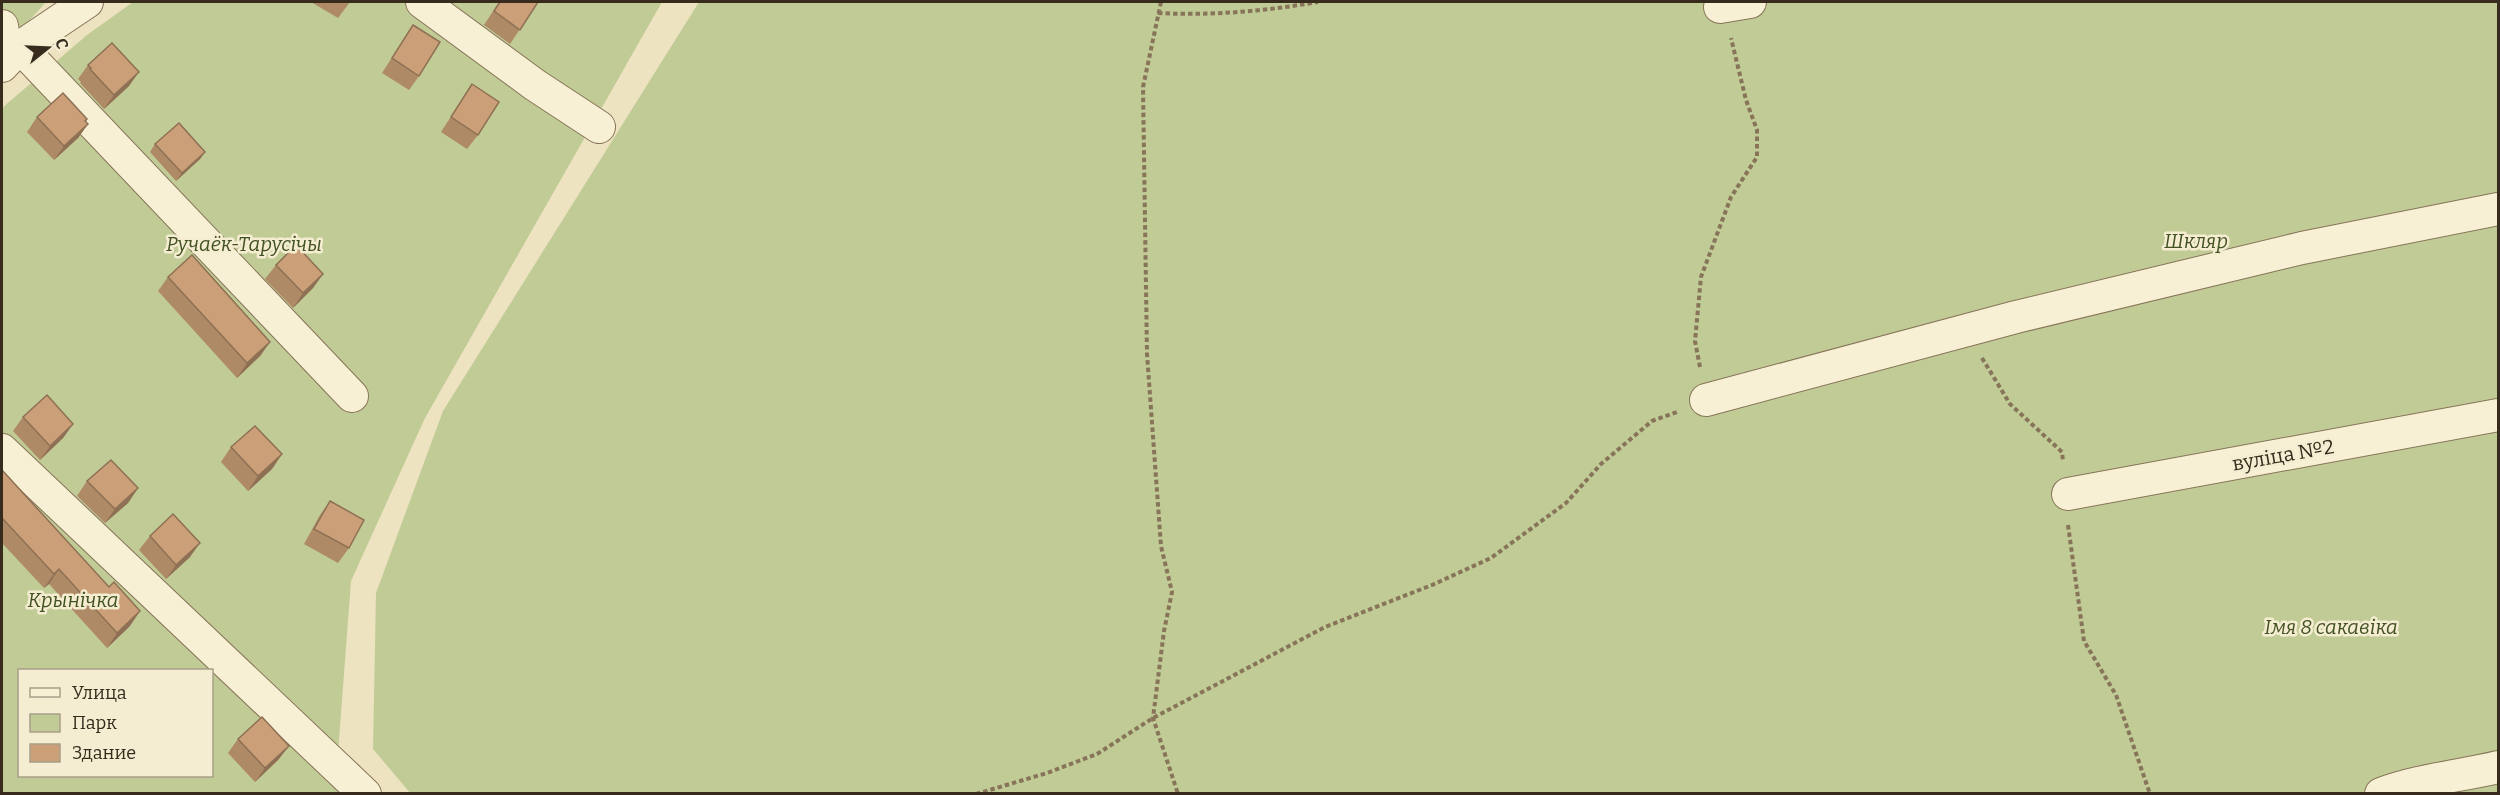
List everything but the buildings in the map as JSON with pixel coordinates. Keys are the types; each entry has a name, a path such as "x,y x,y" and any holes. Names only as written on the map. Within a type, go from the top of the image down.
{"street":[{"path":"87,2 8,50 352,396"},
{"path":"422,2 535,85 599,126"},
{"path":"1706,399 1954,334 2302,248 2499,209"},
{"name":"вуліца №2","path":"2068,494 2499,415"},
{"path":"2,450 365,794"},
{"path":"2381,794 2400,787 2499,767"}],"path":[{"path":"1161,2 1143,87 1147,354 1161,546 1172,592 1164,631 1153,718 1178,794"},
{"path":"1158,13 1196,15 1277,9 1318,2"},
{"path":"976,794 1047,773 1097,754 1153,718 1325,627 1432,585 1491,558 1566,503 1601,464 1652,421 1684,410 1706,399 1695,341 1701,277 1731,198 1757,157 1757,130 1746,100 1731,37 1735,4"},
{"path":"1954,334 1981,356 2010,404 2062,452 2068,494 2068,536 2084,641 2116,695 2150,794"}],"green space":[{"path":"2,2 46,2 2,51"},
{"name":"Ручаёк-Тарусічы","path":"133,2 662,2 425,418 351,581 338,753 378,793 2,793 2,108 87,35"},
{"path":"699,2 2498,2 2498,793 411,794 373,749 376,593 443,411"}],"park label":[{"name":"Шкляр","path":"2196,241"},
{"name":"Крынічка","path":"73,600"},
{"name":"Імя 8 сакавіка","path":"2331,627"}]}
